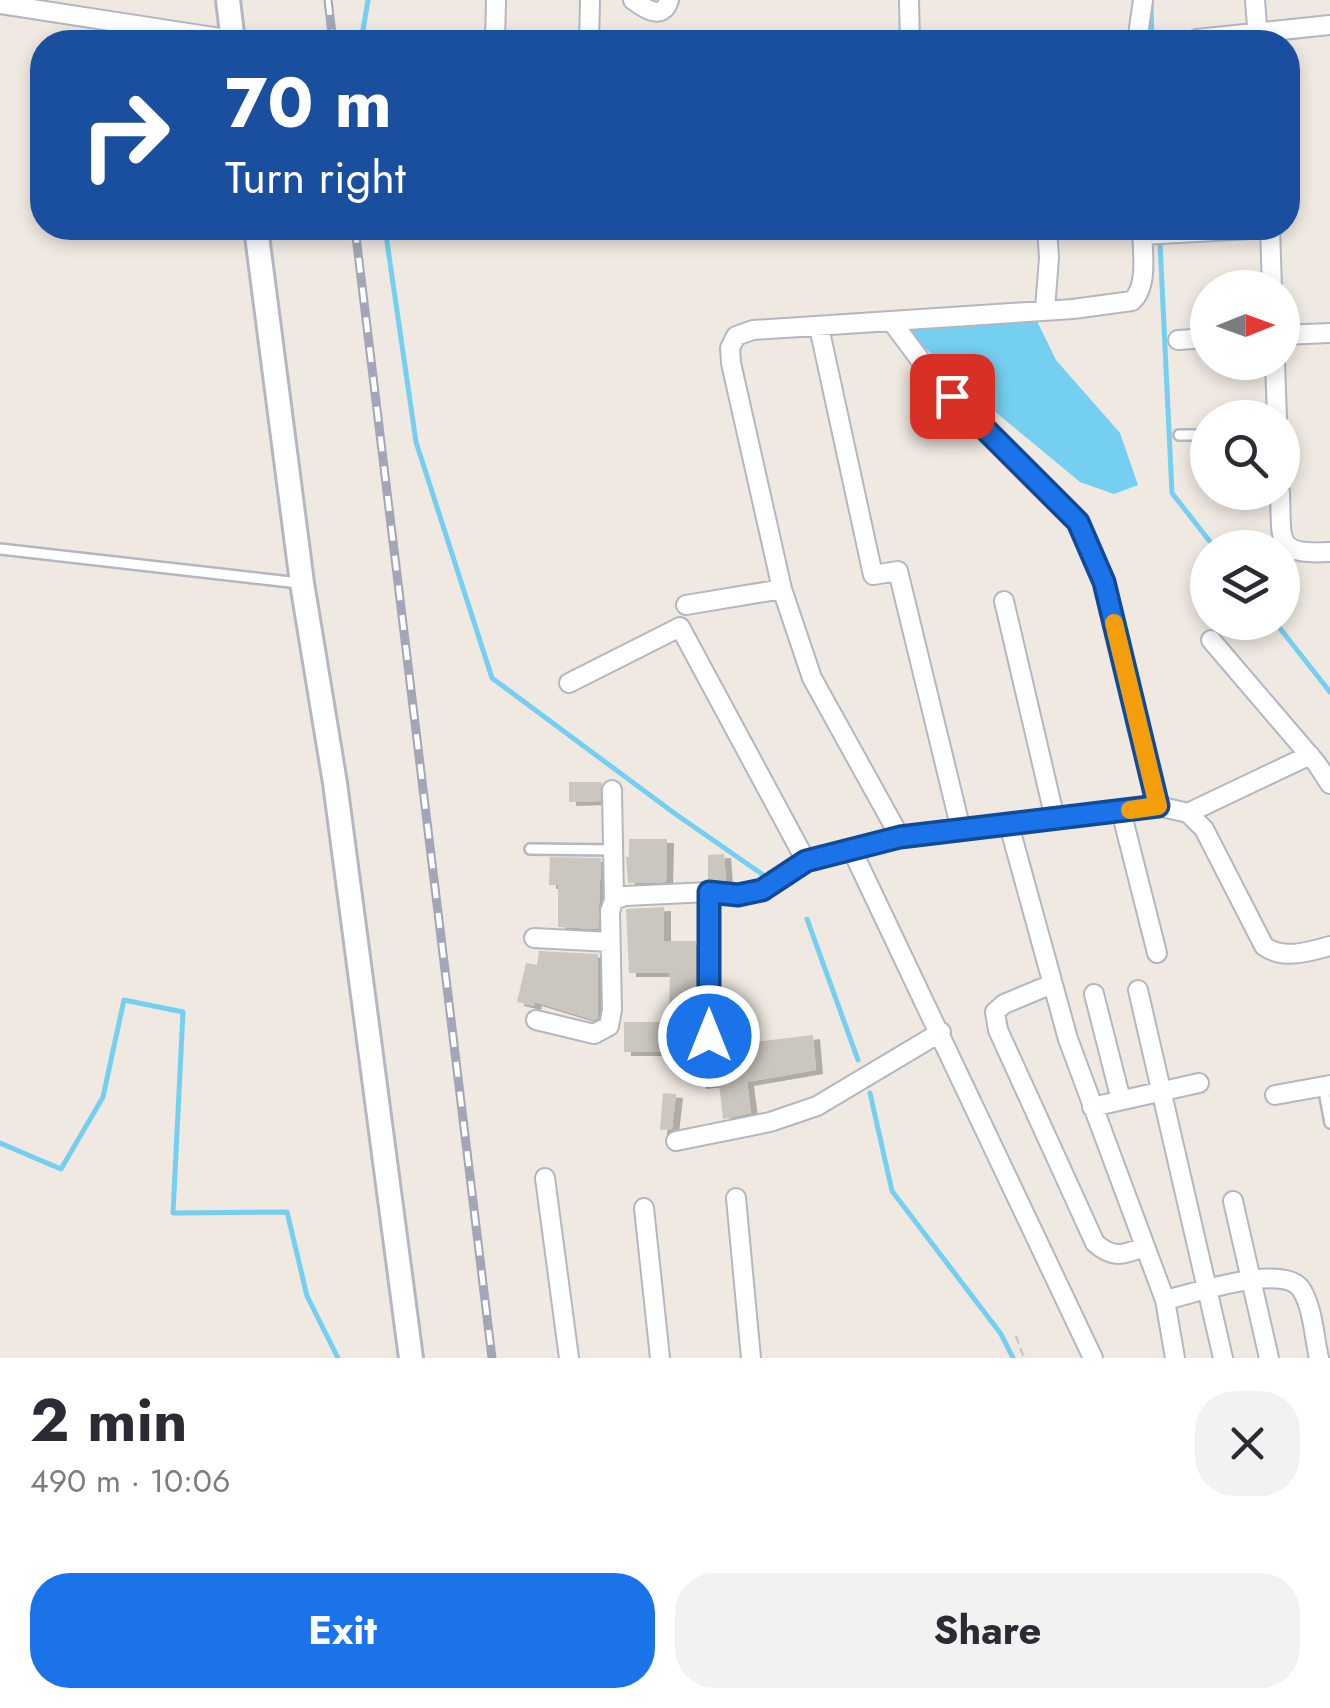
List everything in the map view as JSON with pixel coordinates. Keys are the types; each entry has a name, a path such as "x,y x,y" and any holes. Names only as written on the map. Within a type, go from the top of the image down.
{"street":[{"path":"228,0 232,30"},
{"path":"495,30 496,0"},
{"path":"589,30 590,0"},
{"path":"633,0 650,12 661,12 669,0"},
{"path":"909,0 910,30"},
{"path":"1139,30 1143,0"},
{"path":"1254,0 1257,30"},
{"path":"0,4 164,30"},
{"path":"1300,31 1330,26"},
{"path":"258,240 412,1358"},
{"path":"1045,309 1048,240"},
{"path":"900,837 812,678 782,589 730,363 730,348 736,336 754,330 1132,301 1142,284 1142,240"},
{"path":"1270,240 1271,270"},
{"path":"892,322 930,373 1078,522 1104,582 1158,806"},
{"path":"819,328 873,576 898,571 960,830"},
{"path":"1300,334 1330,333"},
{"path":"1178,340 1190,339"},
{"path":"1281,510 1285,545 1292,552 1330,552"},
{"path":"686,605 782,589"},
{"path":"1004,602 1055,819"},
{"path":"569,683 680,627 806,861"},
{"path":"1211,640 1330,784"},
{"path":"1188,813 1310,756"},
{"path":"536,1020 594,1034 609,1026 610,911 614,900 612,790"},
{"path":"614,900 625,896 709,892 738,895 762,890 806,861 900,837 1158,806 1188,813 1204,828 1264,946 1274,954 1303,953 1330,946"},
{"path":"1121,811 1157,954"},
{"path":"1009,825 1052,984 1092,1106 1165,1300 1175,1358"},
{"path":"852,850 1093,1358"},
{"path":"709,892 709,1036"},
{"path":"534,938 610,942"},
{"path":"1052,984 1004,1004 995,1012 998,1030 1094,1243 1107,1254 1122,1256 1143,1248"},
{"path":"1138,990 1224,1358"},
{"path":"1094,994 1121,1100"},
{"path":"676,1141 770,1122 817,1106 940,1032"},
{"path":"1092,1106 1199,1083"},
{"path":"1276,1095 1326,1085"},
{"path":"545,1178 569,1358"},
{"path":"736,1198 751,1358"},
{"path":"1233,1201 1269,1358"},
{"path":"644,1208 660,1358"},
{"path":"1165,1300 1251,1280 1289,1278 1300,1286 1306,1299 1319,1358"}],"lane":[{"path":"1179,435 1190,435"},
{"path":"0,549 302,583"},
{"path":"530,849 614,850"},
{"path":"1326,1085 1330,1123"}],"path":[{"path":"1016,1336 1024,1358"}],"water":[{"path":"1035,317 1056,360 1120,433 1138,485 1114,494 1080,482 975,395 905,329 978,319"}],"building":[{"path":"569,782 602,782 600,801 569,802"},
{"path":"629,839 667,839 666,882 628,883"},
{"path":"724,854 726,881 708,880 708,855"},
{"path":"550,857 601,858 598,929 558,927 558,885 549,885"},
{"path":"664,907 664,941 696,941 696,1013 669,1014 670,973 629,973 626,909"},
{"path":"539,951 598,954 598,1018 535,1002 534,1006 517,1002 526,963 537,965"},
{"path":"624,1022 665,1022 665,1052 624,1052"},
{"path":"813,1035 816,1070 747,1082 751,1113 723,1119 719,1083 699,1085 696,1049"},
{"path":"663,1093 676,1094 672,1129 660,1130"}],"waterway":[{"path":"363,30 368,0"},
{"path":"1151,3 1152,30"},
{"path":"387,240 416,442 492,678 769,879"},
{"path":"1160,243 1172,493 1201,530"},
{"path":"1289,640 1330,692"},
{"path":"807,919 858,1060"},
{"path":"0,1143 61,1169 103,1097 124,1000 183,1012 173,1213 287,1212 307,1296 338,1358"},
{"path":"870,1093 892,1191 1001,1334 1013,1358"}],"railway":[{"path":"328,0 332,30"},
{"path":"356,240 492,1358"}],"slow traffic":[{"path":"1114,623 1158,806 1130,810"}],"route":[{"path":"709,1036 709,892 738,895 762,890 806,861 900,837 1158,806 1104,582 1078,522 952,396"}]}
